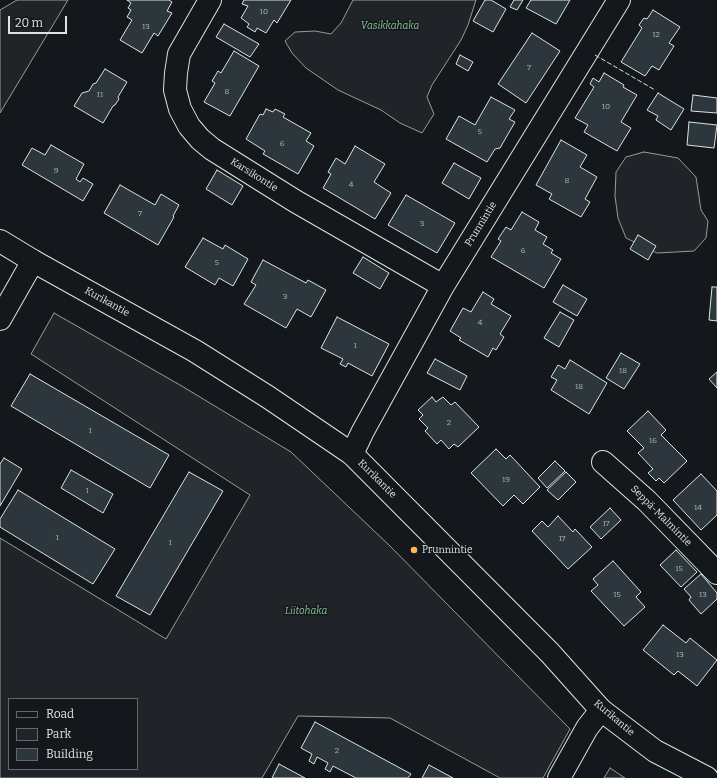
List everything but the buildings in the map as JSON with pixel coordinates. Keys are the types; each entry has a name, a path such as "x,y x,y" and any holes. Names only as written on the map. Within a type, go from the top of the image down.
{"street":[{"name":"Karsikontie","path":"210,0 179,54 175,90 180,109 189,126 200,139 212,149 295,201 443,286"},
{"name":"Prunnintie","path":"352,454 363,431 443,286 619,0"},
{"name":"Kurikantie","path":"0,241 194,351 268,397 352,454 550,653 601,710 655,751 707,778"},
{"path":"0,320 33,261"},
{"name":"Seppä-Malmintie","path":"603,462 647,501 717,573"},
{"path":"559,778 587,728 601,710"}],"green space":[{"path":"17,0 68,0 0,113 0,10"},
{"name":"Vasikkahaka","path":"353,0 476,0 468,25 461,40 432,85 427,97 434,114 422,133 400,123 381,110 338,90 306,68 292,53 285,41 295,32 315,31 331,34 341,23"},
{"path":"644,152 678,158 696,177 701,210 708,221 706,238 694,251 657,253 626,238 618,218 615,196 616,172 626,157"},
{"name":"Liitohaka","path":"54,313 180,385 291,452 390,546 570,729 543,778 500,778 390,718 298,716 262,778 0,778 0,538 166,639 250,495 31,354"},
{"path":"610,768 625,778 604,778"}],"fence":[{"path":"595,55 655,90"}],"place":[{"name":"Prunnintie","path":"414,550"}]}
